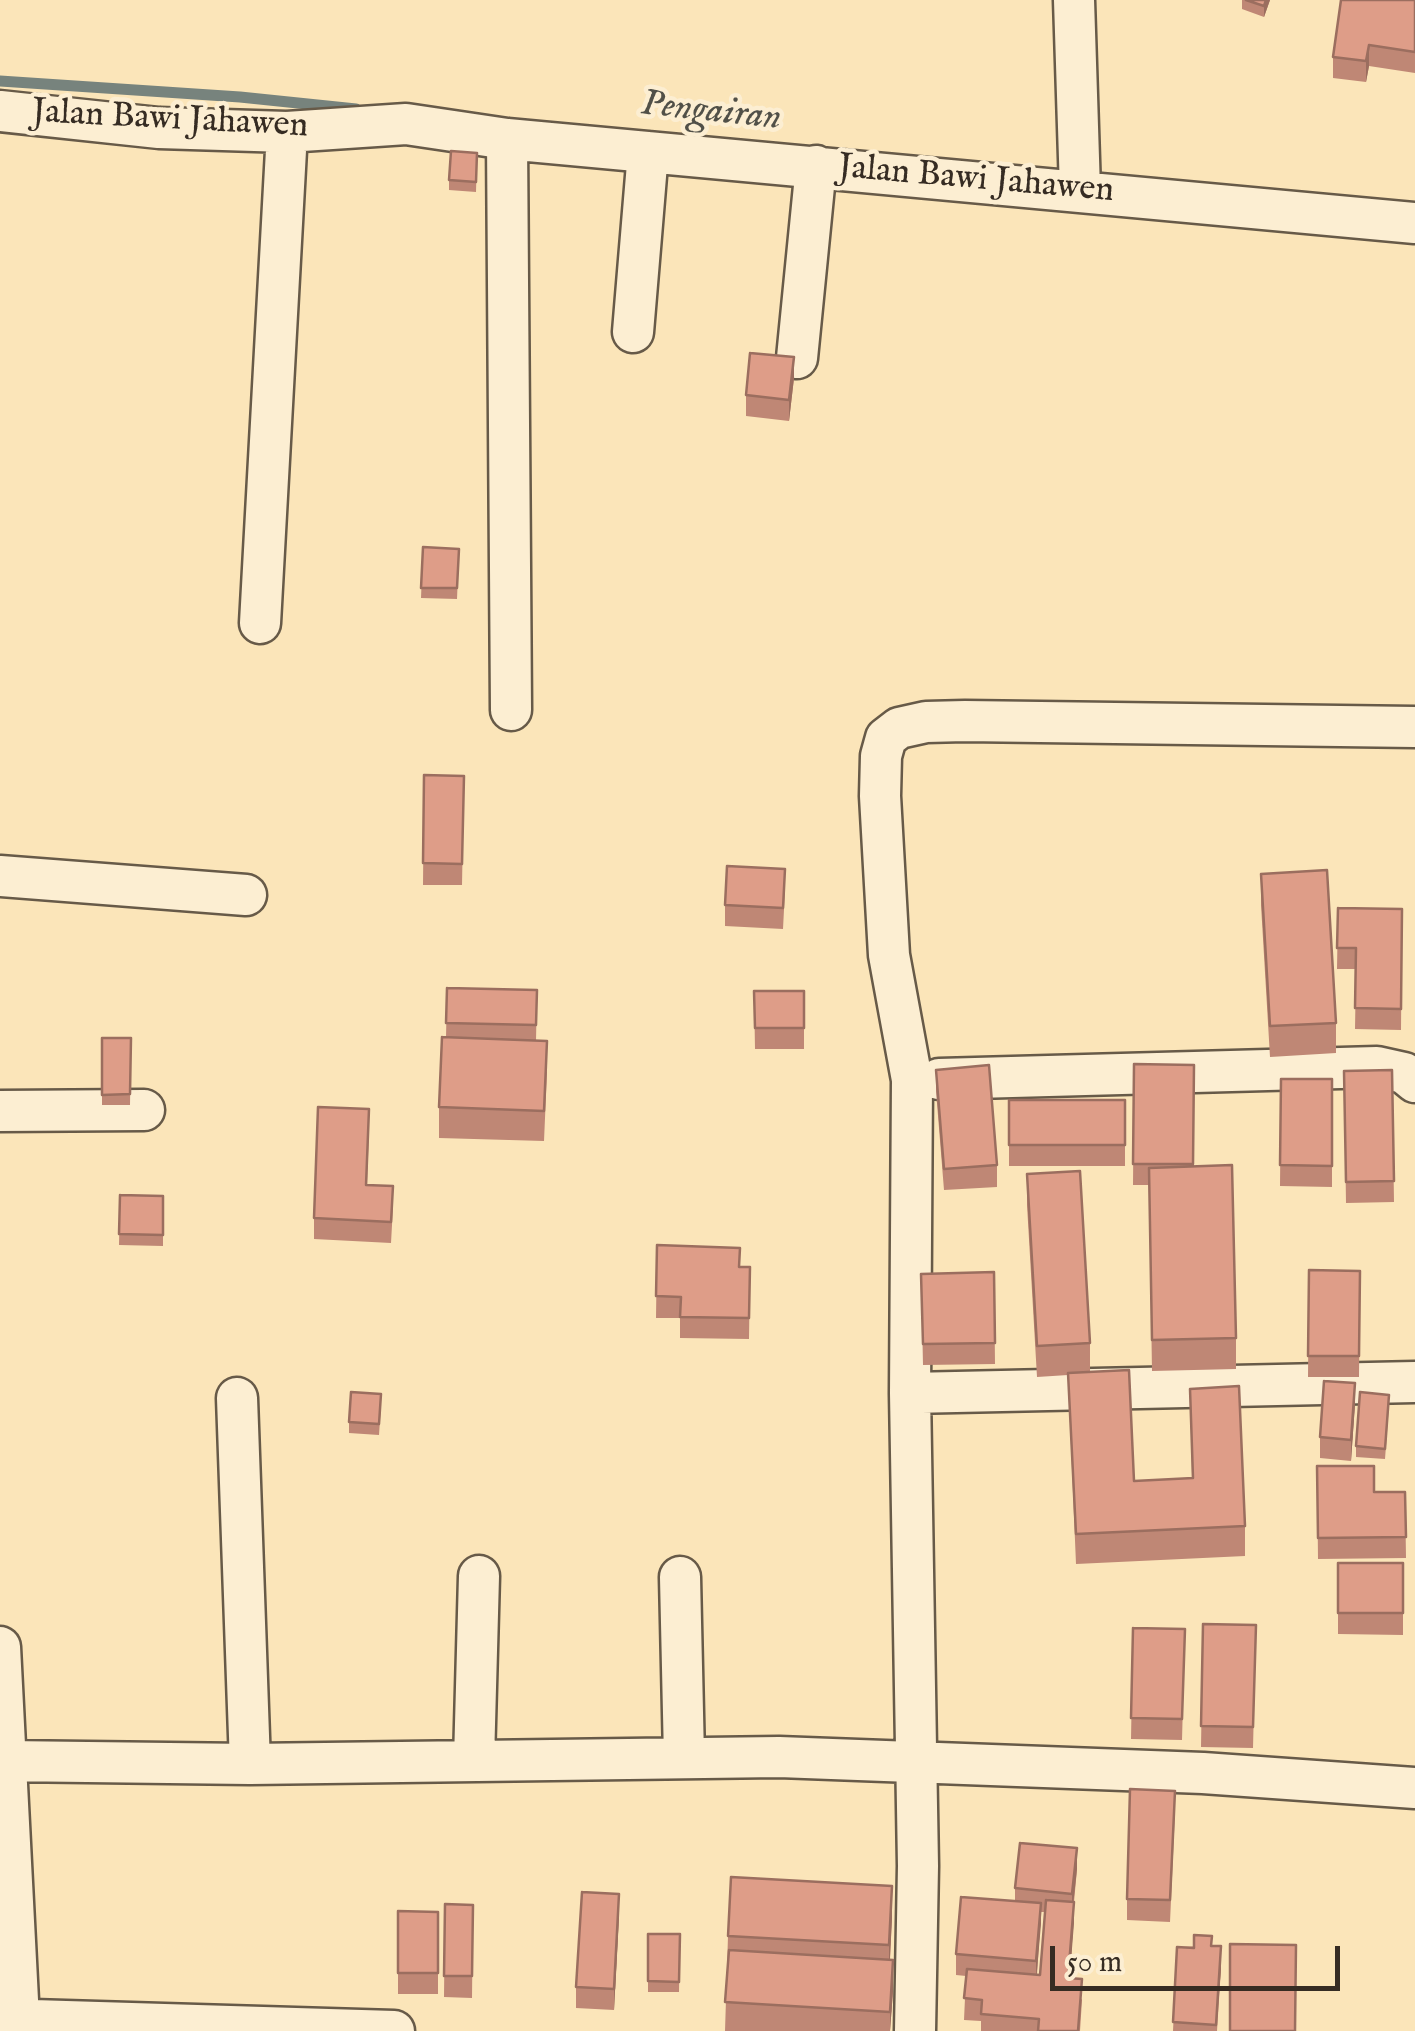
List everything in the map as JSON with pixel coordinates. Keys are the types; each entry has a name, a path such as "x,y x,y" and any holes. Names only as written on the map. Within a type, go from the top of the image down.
{"street":[{"path":"1074,0 1080,190"},
{"name":"Jalan Bawi Jahawen","path":"0,111 159,128 288,132 406,124 507,139 1415,223"},
{"path":"260,623 288,132"},
{"path":"507,139 512,710"},
{"path":"633,332 648,152"},
{"path":"797,358 816,166"},
{"path":"915,2031 918,1866 910,1393 912,1080 889,955 880,796 881,756 886,738 900,728 966,721 1415,727"},
{"path":"0,876 246,895"},
{"path":"912,1080 1377,1067 1404,1072 1415,1082"},
{"path":"0,1111 144,1110"},
{"path":"910,1393 1415,1382"},
{"path":"236,1398 250,1764"},
{"path":"474,1761 479,1576"},
{"path":"680,1577 684,1758"},
{"path":"0,1647 6,1762 9,2020 394,2031"},
{"path":"6,1762 250,1764 779,1757 1202,1773 1415,1788"}],"building":[{"path":"1341,0 1415,0 1415,52 1369,45 1366,61 1333,57"},
{"path":"451,151 477,153 476,182 449,180"},
{"path":"750,353 794,357 789,400 746,395"},
{"path":"423,547 459,549 457,588 421,588"},
{"path":"424,775 464,776 462,864 423,863"},
{"path":"727,866 785,869 783,908 725,905"},
{"path":"1327,870 1336,1023 1270,1026 1261,874"},
{"path":"1338,908 1402,909 1401,1009 1355,1008 1356,948 1337,948"},
{"path":"447,988 537,990 536,1025 446,1023"},
{"path":"754,991 804,991 804,1028 755,1028"},
{"path":"442,1037 547,1041 544,1111 439,1107"},
{"path":"102,1038 131,1038 130,1094 102,1095"},
{"path":"1134,1064 1194,1065 1193,1164 1133,1164"},
{"path":"989,1065 997,1165 944,1169 936,1070"},
{"path":"1392,1070 1394,1181 1346,1182 1344,1071"},
{"path":"1281,1079 1332,1079 1332,1166 1280,1165"},
{"path":"1009,1100 1125,1100 1125,1145 1009,1145"},
{"path":"318,1107 369,1109 366,1185 393,1186 391,1222 314,1218"},
{"path":"1232,1165 1236,1338 1152,1340 1149,1168"},
{"path":"1080,1171 1090,1343 1037,1346 1027,1174"},
{"path":"120,1195 163,1196 163,1235 119,1234"},
{"path":"657,1245 740,1248 739,1267 750,1267 749,1318 680,1317 681,1297 656,1296"},
{"path":"1309,1270 1360,1271 1359,1356 1308,1356"},
{"path":"994,1272 995,1343 923,1344 921,1274"},
{"path":"1129,1370 1134,1481 1193,1478 1190,1389 1239,1386 1245,1526 1076,1534 1068,1373"},
{"path":"1324,1381 1355,1383 1351,1440 1320,1437"},
{"path":"351,1392 381,1394 379,1424 349,1422"},
{"path":"1360,1392 1389,1395 1385,1449 1356,1446"},
{"path":"1317,1466 1374,1466 1374,1492 1405,1492 1406,1537 1318,1538"},
{"path":"1338,1563 1403,1563 1403,1613 1338,1613"},
{"path":"1203,1624 1256,1625 1253,1727 1201,1726"},
{"path":"1133,1628 1185,1629 1182,1719 1131,1718"},
{"path":"1130,1789 1175,1791 1170,1900 1127,1899"},
{"path":"1020,1843 1077,1848 1072,1894 1015,1888"},
{"path":"731,1877 892,1886 889,1945 728,1936"},
{"path":"582,1892 619,1894 614,1989 576,1987"},
{"path":"961,1897 1041,1903 1036,1961 956,1954"},
{"path":"1046,1900 1074,1902 1068,1978 1082,1979 1078,2031 1038,2031 1039,2019 981,2014 982,2000 964,1998 967,1969 1040,1975"},
{"path":"445,1904 473,1905 472,1976 444,1976"},
{"path":"398,1911 438,1912 438,1973 398,1973"},
{"path":"648,1934 680,1934 679,1982 648,1981"},
{"path":"1194,1935 1212,1936 1211,1946 1221,1946 1216,2025 1173,2022 1177,1947 1194,1948"},
{"path":"1230,1944 1296,1945 1295,2031 1230,2031"},
{"path":"729,1950 893,1960 890,2012 725,2002"}],"waterway":[{"name":"Pengairan","path":"0,81 356,109"}]}
